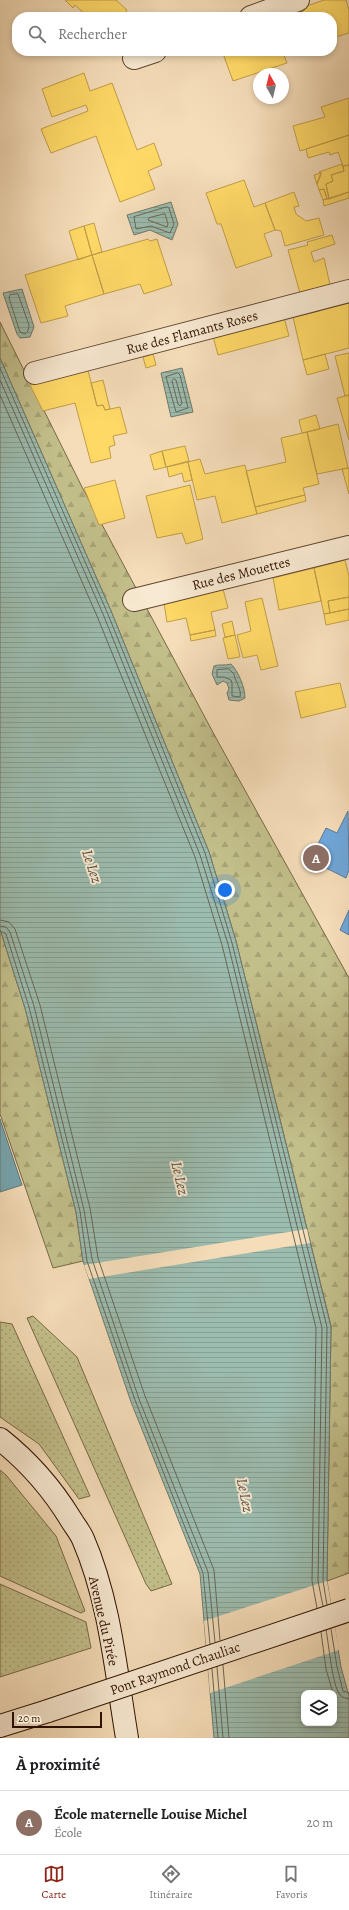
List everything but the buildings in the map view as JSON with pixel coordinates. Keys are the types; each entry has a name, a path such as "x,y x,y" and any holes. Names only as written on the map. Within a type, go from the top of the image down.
{"main road":[{"path":"264,12 298,0"},
{"path":"134,58 140,56"},
{"name":"Rue des Flamants Roses","path":"35,373 349,291"},
{"name":"Rue des Mouettes","path":"134,600 349,547"},
{"name":"Avenue du Pirée","path":"0,1439 20,1456 54,1493 83,1538 105,1609 127,1738"},
{"name":"Pont Raymond Chauliac","path":"0,1726 349,1610"}],"green space":[{"path":"0,322 83,489 216,738 349,978 349,1573 327,1581 331,1326 236,941 209,852 111,611 0,358"},
{"path":"0,929 25,1008 76,1212 83,1261 53,1268 0,1114"},
{"path":"33,1316 77,1357 172,1584 151,1591 146,1584 27,1318"},
{"path":"0,1322 12,1324 90,1496 79,1499 39,1444 0,1417"},
{"path":"0,1470 6,1475 56,1536 85,1611 81,1613 0,1576"},
{"path":"0,1584 86,1622 91,1648 0,1677"}],"water":[{"path":"171,202 178,224 172,240 150,230 134,235 127,215"},
{"path":"22,289 34,327 30,337 20,338 17,334 3,293"},
{"name":"Le Lez","path":"0,358 111,611 209,852 236,941 331,1327 327,1581 341,1667 349,1696 349,1738 214,1738 200,1574 131,1402 83,1261 76,1212 25,1008 0,929"},
{"path":"182,368 193,412 171,417 161,373"},
{"path":"231,664 239,675 244,689 245,698 239,701 229,700 227,693 229,689 227,683 223,681 217,685 212,674 214,666"}],"pier":[{"path":"307,1229 310,1243 89,1279 84,1265"},
{"path":"327,1581 339,1650 210,1693 204,1621"}],"place":[{"name":"École maternelle Louise Michel","path":"316,858"}]}
